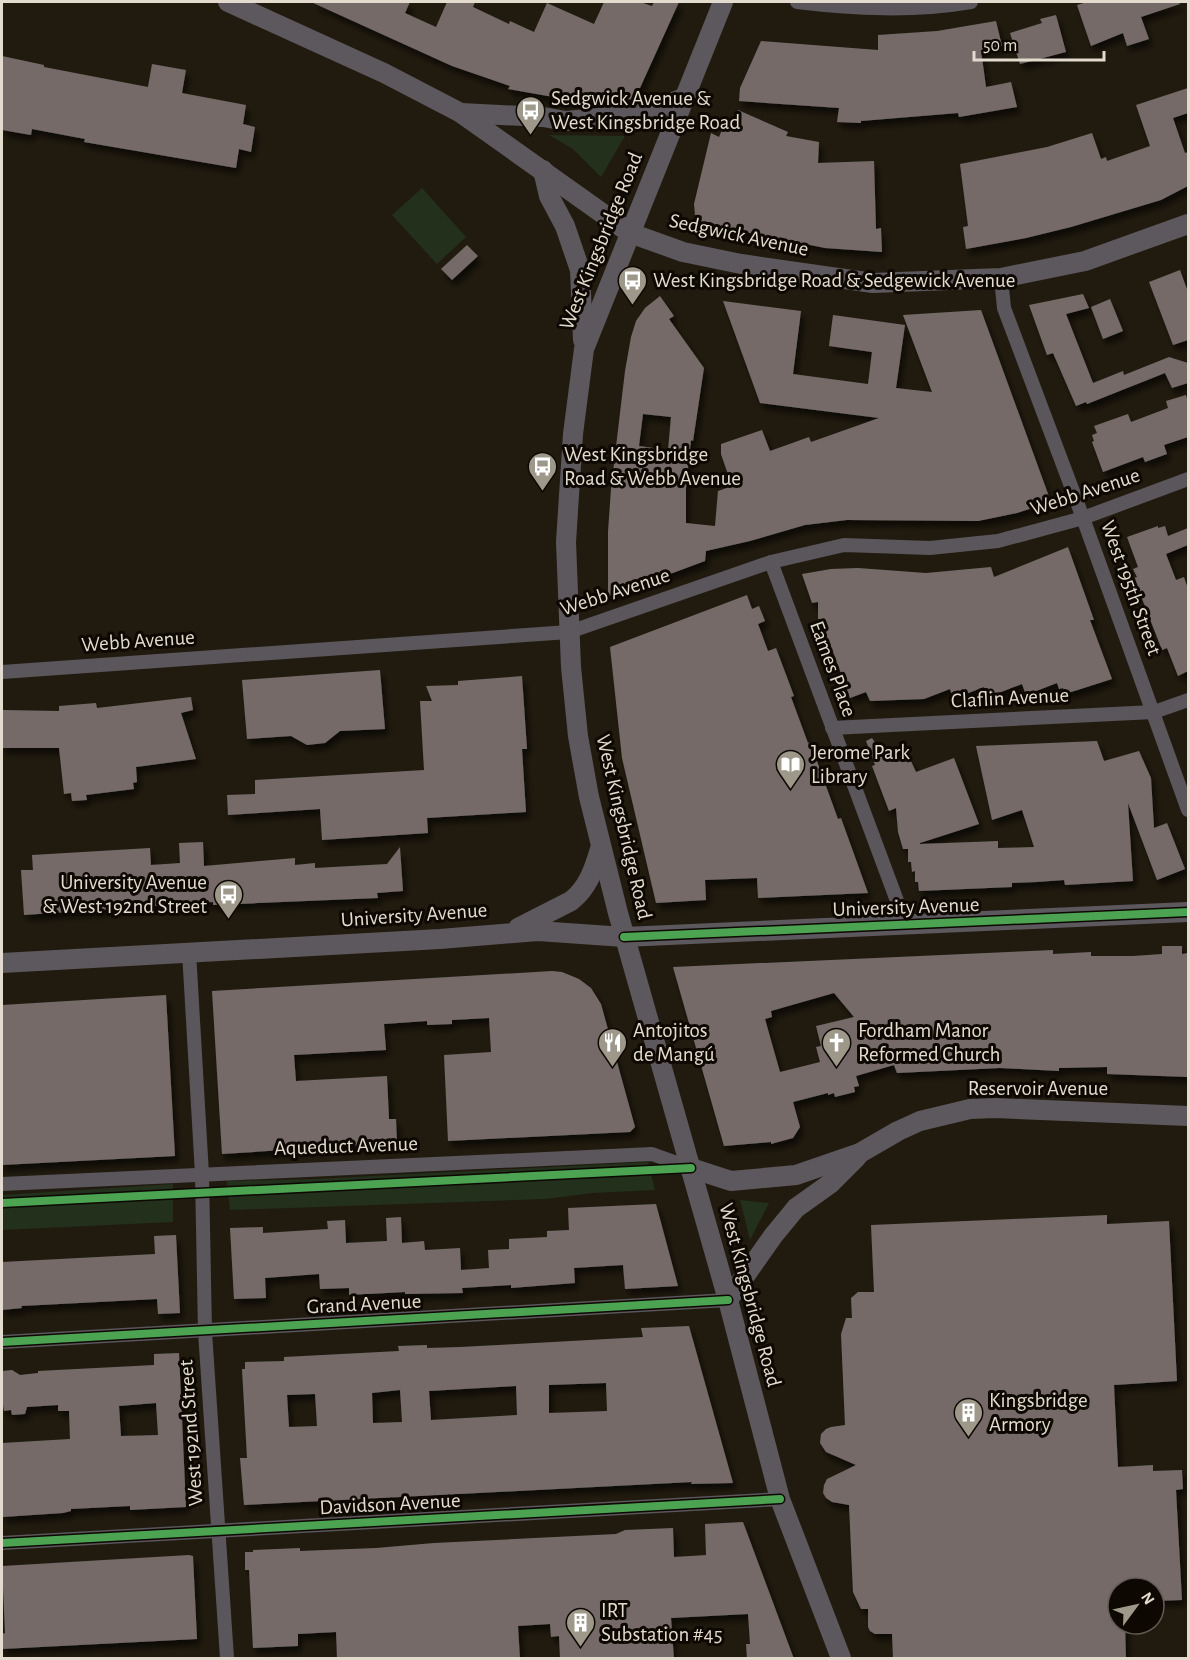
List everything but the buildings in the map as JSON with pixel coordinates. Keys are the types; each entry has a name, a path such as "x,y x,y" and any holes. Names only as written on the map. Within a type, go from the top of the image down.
{"street":[{"name":"Sedgwick Avenue","path":"228,2 354,59 461,113 630,233 683,252 741,264 873,283 1001,278 1085,261 1188,224"},
{"name":"West Kingsbridge Road","path":"723,2 584,349 573,434 566,542 571,667 578,736 600,846 624,937 728,1300 780,1499 841,1659"},
{"path":"797,2 854,8 941,7 971,2"},
{"path":"461,113 543,117 566,121 640,114 686,97"},
{"path":"543,170 549,196 565,226 580,270 584,349"},
{"name":"West 195th Street","path":"1001,278 1004,308 1083,518 1188,810"},
{"name":"Webb Avenue","path":"2,672 569,632 771,561 844,545 930,548 998,541 1083,518 1188,479"},
{"name":"Eames Place","path":"771,561 906,925"},
{"name":"Claflin Avenue","path":"832,728 1154,712 1188,700"},
{"path":"508,933 571,901 578,895 593,873 600,846"},
{"name":"University Avenue","path":"2,963 440,939 538,931 624,937 1188,912"},
{"name":"West 192nd Street","path":"189,952 202,1174 205,1332 227,1659"},
{"name":"Reservoir Avenue","path":"691,1168 731,1181 796,1175 860,1153 920,1121 970,1109 995,1108 1188,1116"},
{"name":"Reservoir Avenue","path":"728,1300 773,1236 796,1208 831,1183 860,1153"},
{"name":"Aqueduct Avenue","path":"2,1184 652,1154 691,1168"},
{"name":"Grand Avenue","path":"2,1342 728,1300"},
{"name":"Davidson Avenue","path":"2,1543 780,1499"}],"green space":[{"path":"549,135 625,136 601,177 573,149"},
{"path":"422,188 466,237 437,264 392,215"},
{"path":"648,1162 655,1190 593,1193 545,1199 230,1210 227,1181 314,1179"},
{"path":"173,1184 173,1222 2,1230 2,1195"},
{"path":"740,1200 769,1203 750,1240"}],"cycle path":[{"path":"624,937 1188,912"},
{"path":"2,1203 691,1168"},
{"path":"2,1342 728,1300"},
{"path":"2,1543 780,1499"}],"place":[{"name":"Sedgwick Avenue & West Kingsbridge Road","path":"530,136"},
{"name":"West Kingsbridge Road & Sedgewick Avenue","path":"632,306"},
{"name":"West Kingsbridge Road & Webb Avenue","path":"543,492"},
{"name":"Jerome Park Library","path":"790,790"},
{"name":"University Avenue & West 192nd Street","path":"228,920"},
{"name":"Antojitos de Mangú","path":"612,1068"},
{"name":"Fordham Manor Reformed Church","path":"837,1068"},
{"name":"Kingsbridge Armory","path":"968,1438"},
{"name":"IRT Substation #45","path":"580,1648"}]}
